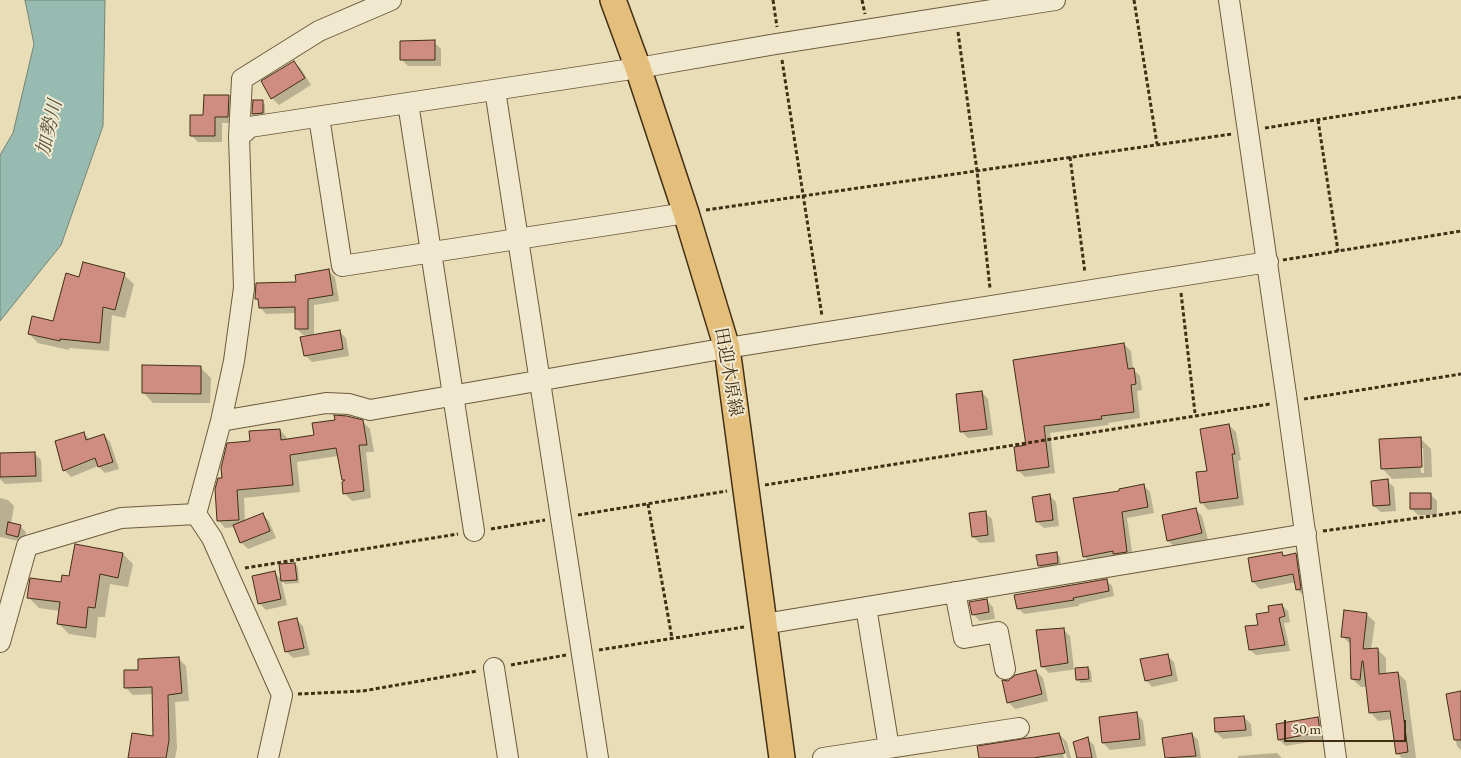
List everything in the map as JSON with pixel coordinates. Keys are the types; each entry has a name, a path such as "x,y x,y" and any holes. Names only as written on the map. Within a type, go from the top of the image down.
{"main road":[{"name":"田迎木原線","path":"613,0 638,68 686,213 727,348 782,758"}],"street":[{"path":"268,758 282,694 212,538 196,514 221,421 234,361 244,288 240,137 242,79 319,31 391,0"},
{"path":"240,137 250,127 638,68 780,43 1055,0"},
{"path":"1229,0 1268,262 1336,758"},
{"path":"496,90 598,758"},
{"path":"408,103 474,532"},
{"path":"319,117 342,266 686,213"},
{"path":"221,421 326,403 349,404 370,410 727,348 1268,262"},
{"path":"0,642 27,546 121,518 196,514"},
{"path":"764,624 1306,534"},
{"path":"955,592 964,638 998,632 1005,669"},
{"path":"866,607 889,748"},
{"path":"494,668 508,758"},
{"path":"823,758 1018,728"}],"path":[{"path":"773,0 824,333"},
{"path":"1134,0 1156,144"},
{"path":"958,28 992,306"},
{"path":"686,213 1248,131 1461,97"},
{"path":"1318,120 1338,251"},
{"path":"1070,157 1087,291"},
{"path":"1268,262 1461,232"},
{"path":"1181,290 1195,412"},
{"path":"227,571 1461,374"},
{"path":"648,504 672,638"},
{"path":"1306,534 1461,512"},
{"path":"282,694 362,691 764,624"}],"water":[{"name":"加勢川","path":"25,0 105,0 103,126 61,245 0,321 0,155 13,133 34,44"}],"building":[{"path":"435,40 435,60 400,60 400,41"},
{"path":"294,61 305,78 271,99 261,81"},
{"path":"204,95 229,95 228,117 215,117 215,136 190,136 190,115 203,115"},
{"path":"253,100 263,100 263,113 252,114"},
{"path":"83,262 125,273 115,310 103,307 100,343 60,339 60,341 28,334 32,316 53,321 66,273 79,277"},
{"path":"329,269 333,295 308,299 308,329 295,329 295,307 259,308 258,299 255,299 256,283 296,282 295,275"},
{"path":"340,330 343,349 304,356 300,337"},
{"path":"1124,343 1128,369 1134,368 1136,384 1131,385 1134,412 1101,416 1102,419 1044,426 1049,467 1017,471 1014,447 1026,445 1013,360"},
{"path":"142,365 201,366 201,394 142,393"},
{"path":"982,391 987,429 960,432 956,394"},
{"path":"334,415 363,420 367,445 359,445 364,491 343,494 342,482 345,480 342,480 336,448 290,455 293,485 237,490 239,520 217,521 215,489 218,478 222,478 221,468 227,443 250,441 249,431 280,429 281,440 314,435 312,423 335,420"},
{"path":"1229,424 1235,454 1232,454 1238,498 1200,503 1196,472 1207,471 1200,429"},
{"path":"84,432 86,440 104,434 113,462 98,467 95,458 63,471 55,441"},
{"path":"1421,437 1422,467 1381,469 1379,439"},
{"path":"35,452 36,476 0,477 0,453"},
{"path":"1388,479 1390,505 1373,506 1371,481"},
{"path":"1144,484 1148,507 1122,512 1127,552 1113,554 1113,551 1083,557 1073,498 1119,491 1119,489"},
{"path":"1410,493 1431,493 1431,509 1410,509"},
{"path":"1050,494 1053,520 1036,522 1032,497"},
{"path":"1196,508 1202,533 1167,541 1162,515"},
{"path":"986,511 988,535 972,537 969,513"},
{"path":"263,513 270,531 240,543 233,525"},
{"path":"8,522 21,525 18,537 6,534"},
{"path":"75,544 123,553 118,578 100,574 95,608 88,607 86,628 57,624 60,602 27,598 30,578 61,582 62,575 69,576"},
{"path":"1057,552 1058,563 1038,566 1036,555"},
{"path":"1282,552 1283,556 1296,553 1301,589 1296,590 1293,574 1252,582 1248,558"},
{"path":"295,563 297,580 281,581 279,564"},
{"path":"275,571 281,599 258,604 252,576"},
{"path":"1107,579 1109,591 1073,598 1074,600 1017,609 1014,595"},
{"path":"987,599 989,612 972,615 969,602"},
{"path":"1282,604 1285,616 1279,618 1285,645 1249,650 1245,626 1258,625 1256,614 1269,612 1268,606"},
{"path":"1344,610 1367,613 1363,649 1378,648 1379,674 1398,672 1408,752 1396,754 1390,711 1369,713 1363,661 1360,680 1351,679 1350,638 1341,637"},
{"path":"297,618 304,648 285,652 278,622"},
{"path":"1064,628 1068,663 1041,667 1036,630"},
{"path":"1168,654 1172,675 1145,681 1140,659"},
{"path":"179,657 182,693 168,695 169,740 166,758 128,758 132,733 153,736 152,687 124,688 124,670 138,670 138,659"},
{"path":"1088,667 1089,679 1076,680 1075,668"},
{"path":"1036,670 1042,694 1007,703 1002,680 1008,681 1015,675"},
{"path":"1461,691 1461,740 1454,740 1446,694"},
{"path":"1137,712 1140,739 1102,743 1099,717"},
{"path":"1244,716 1246,730 1215,732 1214,718"},
{"path":"1318,717 1320,732 1278,740 1276,724"},
{"path":"1059,733 1065,753 1033,758 979,758 977,746"},
{"path":"1192,733 1196,756 1165,758 1162,738"},
{"path":"1088,737 1092,758 1077,758 1073,742"}]}
